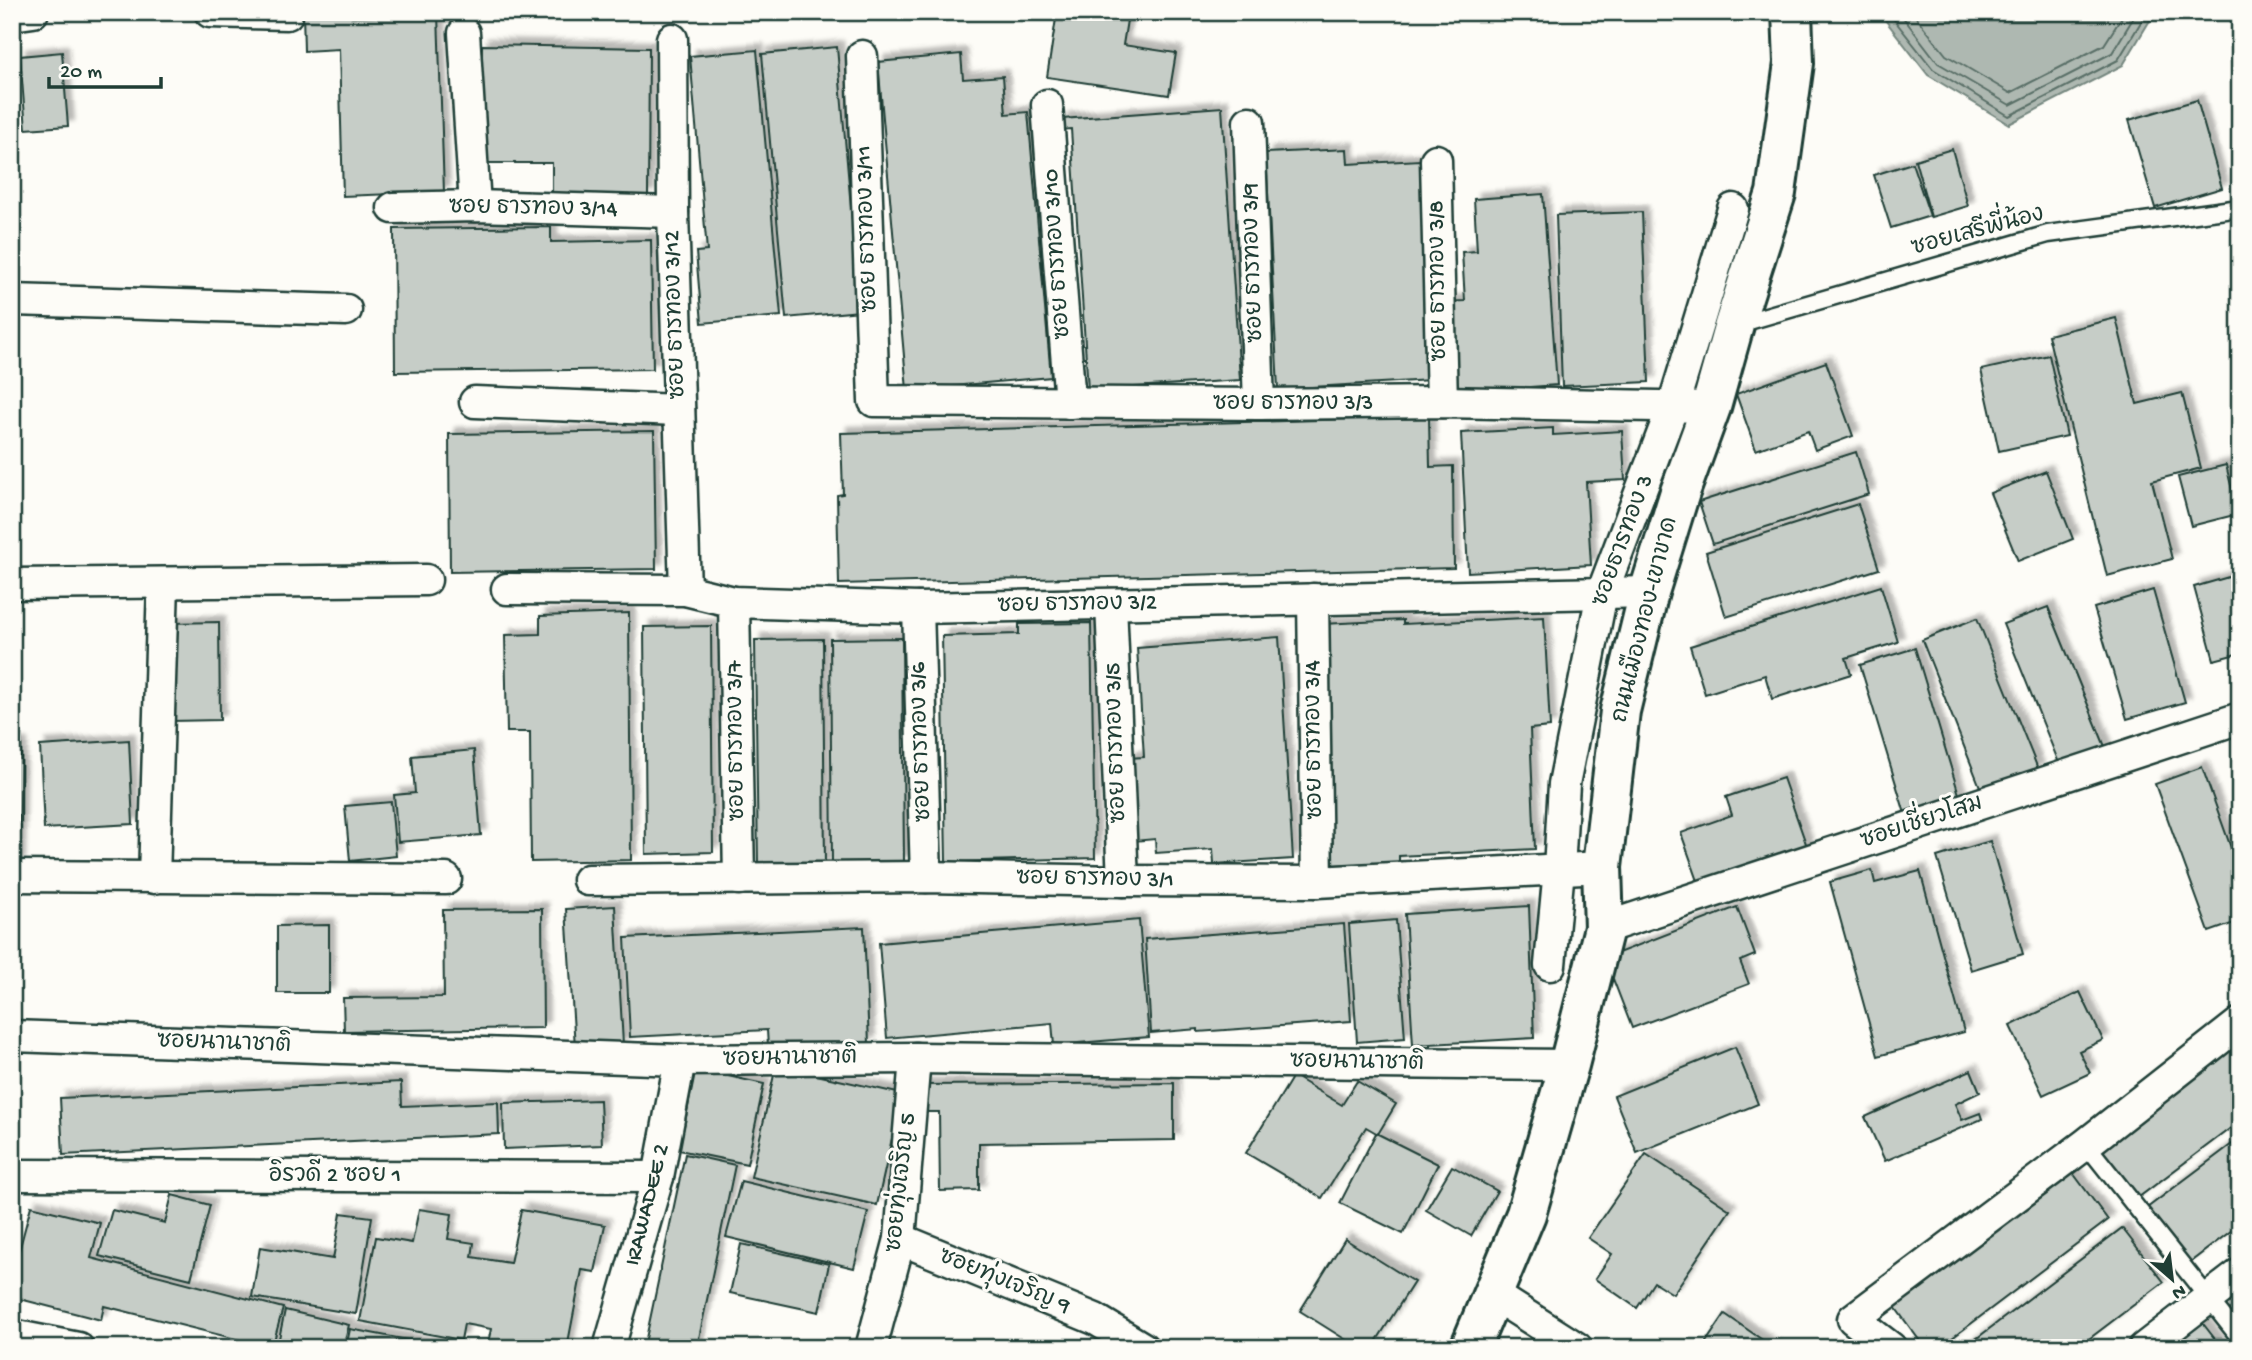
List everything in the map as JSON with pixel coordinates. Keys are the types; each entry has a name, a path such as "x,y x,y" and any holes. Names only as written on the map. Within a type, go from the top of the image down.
{"street":[{"path":"12,15 33,12"},
{"path":"210,12 287,14"},
{"name":"ถนนเมืองทอง-เขาขาด","path":"1470,1348 1527,1214 1604,928 1602,867 1620,711 1649,592 1680,492 1711,407 1776,193 1794,63 1792,12"},
{"path":"464,33 475,206"},
{"name":"ซอย ธารทอง 3/12","path":"672,39 673,212 685,590"},
{"name":"ซอย ธารทอง 3/11","path":"862,57 874,401"},
{"name":"ซอย ธารทอง 3/10","path":"1047,105 1070,403"},
{"name":"ซอย ธารทอง 3/9","path":"1249,122 1259,404"},
{"name":"ซอย ธารทอง 3/8","path":"1436,160 1442,402"},
{"name":"ซอย ธารทอง 3/14","path":"393,208 475,206 673,212"},
{"name":"ซอยธารทอง 3","path":"1550,965 1564,784 1602,593 1673,406 1733,209"},
{"path":"12,300 346,310"},
{"name":"ซอย ธารทอง 3/3","path":"874,401 1259,404 1442,402 1711,407"},
{"path":"475,402 679,410"},
{"path":"12,584 426,580"},
{"path":"154,878 163,583"},
{"name":"ซอย ธารทอง 3/2","path":"507,589 685,590 734,602 918,608 1649,592"},
{"name":"ซอย ธารทอง 3/4","path":"1312,599 1317,882"},
{"name":"ซอย ธารทอง 3/7","path":"734,602 739,879"},
{"name":"ซอย ธารทอง 3/5","path":"1111,604 1123,881"},
{"name":"ซอย ธารทอง 3/6","path":"918,608 926,877"},
{"name":"ซอยเชี่ยวโสม","path":"1604,928 2240,718"},
{"name":"ซอย ธารทอง 3/1","path":"587,880 926,877 1317,882 1602,867"},
{"path":"12,876 446,879"},
{"path":"1891,1348 1853,1320 2087,1144 2240,1023"},
{"name":"ซอยนานาชาติ","path":"12,1036 680,1060 915,1058 1569,1065"},
{"name":"ซอยทุ่งเจริญ 5","path":"871,1348 900,1239 915,1058"},
{"name":"IRAWADEE 2","path":"609,1348 659,1177 680,1060"},
{"name":"อิรวดี 2 ซอย 1","path":"12,1175 659,1177"},
{"name":"ซอยทุ่งเจริญ 9","path":"900,1239 1095,1320 1143,1348"},
{"path":"2144,1348 2240,1274"},
{"path":"1494,1295 1577,1348"},
{"path":"12,1335 78,1348"}],"lane":[{"name":"ซอยเสรีพี่น้อง","path":"1734,325 2049,234 2240,208"},
{"path":"2087,1144 2240,1338"}],"water":[{"path":"1879,12 2155,12 2123,65 2009,124 1928,75"}],"building":[{"path":"303,12 352,12 352,17 438,14 444,192 343,196 339,49 304,51"},
{"path":"1057,12 1128,14 1123,45 1176,53 1169,95 1047,77"},
{"path":"482,45 649,48 648,196 552,196 552,163 481,163"},
{"path":"837,47 860,311 786,318 762,54"},
{"path":"757,50 781,316 702,323 696,252 707,251 690,56"},
{"path":"62,52 68,126 26,129 20,56"},
{"path":"961,54 963,79 1003,76 1006,114 1028,112 1051,377 907,390 878,62"},
{"path":"2197,100 2222,188 2155,208 2129,120"},
{"path":"1222,107 1240,380 1088,390 1071,129 1062,130 1062,119"},
{"path":"1347,149 1348,164 1420,160 1431,380 1278,389 1266,153"},
{"path":"1952,149 1968,206 1931,217 1915,160"},
{"path":"1912,163 1930,216 1891,228 1874,175"},
{"path":"1543,194 1557,385 1449,393 1443,302 1465,301 1462,252 1477,251 1474,199"},
{"path":"1642,212 1649,382 1562,386 1556,215"},
{"path":"551,227 551,242 651,240 653,369 395,372 394,229"},
{"path":"2116,318 2137,404 2182,393 2201,468 2152,481 2172,559 2107,576 2048,335"},
{"path":"2049,355 2067,436 1999,451 1981,370"},
{"path":"1826,362 1853,436 1815,450 1808,431 1756,450 1736,394"},
{"path":"1429,417 1430,467 1453,466 1454,568 839,584 837,495 843,494 841,433"},
{"path":"1553,428 1553,435 1622,431 1625,480 1586,482 1591,565 1468,572 1461,433"},
{"path":"654,431 656,569 450,572 449,434"},
{"path":"1856,452 1869,494 1713,544 1699,502"},
{"path":"2226,465 2238,514 2191,526 2178,477"},
{"path":"2046,471 2073,539 2018,561 1990,493"},
{"path":"1858,504 1879,569 1726,617 1706,552"},
{"path":"2232,576 2240,603 2240,653 2214,660 2194,587"},
{"path":"1881,586 1898,642 1846,658 1851,674 1772,699 1765,675 1705,694 1690,646"},
{"path":"2153,590 2185,702 2127,719 2094,608"},
{"path":"2048,607 2106,749 2061,768 2003,624"},
{"path":"629,613 631,860 531,862 530,732 507,732 505,635 540,634 540,616"},
{"path":"1544,617 1550,727 1530,729 1535,849 1399,856 1399,862 1333,865 1322,624 1403,620 1403,624"},
{"path":"1977,618 2038,769 1982,792 1922,640"},
{"path":"219,622 220,720 171,721 171,623"},
{"path":"1091,623 1095,858 946,862 942,636 1019,634 1019,624"},
{"path":"711,626 713,852 646,854 644,627"},
{"path":"1279,637 1293,859 1214,864 1213,849 1156,853 1155,839 1134,841 1128,758 1144,757 1137,648"},
{"path":"902,638 904,862 832,863 830,639"},
{"path":"823,639 825,866 758,867 755,640"},
{"path":"1915,648 1961,801 1906,817 1860,665"},
{"path":"129,740 133,824 44,829 40,746"},
{"path":"12,745 21,745 19,864 12,864"},
{"path":"474,750 481,835 398,842 394,795 415,793 412,756"},
{"path":"2202,767 2240,873 2240,921 2209,932 2155,784"},
{"path":"1783,778 1811,858 1703,895 1681,833 1732,815 1726,797"},
{"path":"391,802 396,856 350,861 345,806"},
{"path":"1990,841 2023,954 1971,970 1937,857"},
{"path":"1872,870 1875,883 1920,871 1964,1032 1878,1056 1830,882"},
{"path":"615,906 623,1044 575,1047 566,909"},
{"path":"1529,906 1534,1038 1413,1045 1405,914"},
{"path":"1737,907 1755,955 1740,961 1749,984 1632,1028 1605,958"},
{"path":"542,909 543,1028 344,1031 343,998 444,997 443,910"},
{"path":"1139,920 1149,1037 1054,1045 1052,1023 887,1038 879,943"},
{"path":"1396,920 1405,1038 1357,1042 1349,924"},
{"path":"1344,924 1351,1021 1151,1033 1145,939"},
{"path":"329,925 329,993 277,993 277,926"},
{"path":"864,927 869,1043 768,1047 767,1030 630,1037 625,938"},
{"path":"2080,992 2103,1040 2079,1051 2090,1073 2043,1095 2010,1026"},
{"path":"2240,1036 2240,1121 2135,1200 2094,1146"},
{"path":"1735,1047 1758,1104 1637,1153 1614,1096"},
{"path":"776,1066 902,1094 877,1205 751,1177"},
{"path":"696,1069 764,1084 747,1164 679,1150"},
{"path":"1971,1070 1980,1092 1955,1104 1962,1120 1980,1113 1982,1119 1885,1161 1865,1117"},
{"path":"1293,1076 1342,1105 1357,1081 1396,1104 1378,1134 1366,1127 1322,1198 1246,1153"},
{"path":"401,1082 402,1106 498,1102 499,1134 63,1155 60,1098"},
{"path":"1174,1083 1174,1140 979,1143 979,1190 940,1191 939,1112 920,1112 920,1085"},
{"path":"600,1100 602,1145 504,1149 503,1103"},
{"path":"1376,1133 1438,1164 1403,1234 1340,1203"},
{"path":"2240,1138 2240,1224 2189,1263 2147,1208"},
{"path":"685,1154 735,1165 697,1348 644,1348"},
{"path":"1646,1154 1730,1210 1673,1294 1654,1282 1637,1308 1595,1279 1612,1254 1588,1238"},
{"path":"2067,1165 2108,1220 1939,1348 1925,1348 1889,1299"},
{"path":"1452,1166 1497,1191 1471,1236 1426,1210"},
{"path":"741,1181 868,1212 854,1268 726,1237"},
{"path":"172,1195 210,1205 191,1279 99,1256 112,1210 165,1223"},
{"path":"31,1206 100,1223 91,1258 283,1308 272,1348 104,1306 101,1320 12,1297 12,1277"},
{"path":"419,1209 452,1214 448,1239 474,1243 472,1257 510,1263 521,1210 605,1225 595,1272 582,1270 567,1348 487,1348 491,1329 464,1324 461,1340 360,1321 376,1237 412,1243"},
{"path":"341,1213 372,1217 356,1314 252,1297 260,1247 333,1259"},
{"path":"2122,1228 2164,1282 2077,1348 1964,1348"},
{"path":"1345,1239 1414,1282 1372,1348 1359,1348 1300,1311"},
{"path":"741,1244 829,1264 819,1312 730,1293"},
{"path":"2240,1287 2240,1338 2215,1305"},
{"path":"285,1310 349,1325 343,1348 277,1348"},
{"path":"1725,1314 1774,1348 1702,1348"},
{"path":"2201,1321 2222,1348 2165,1348"},
{"path":"350,1329 450,1348 346,1348"}]}
